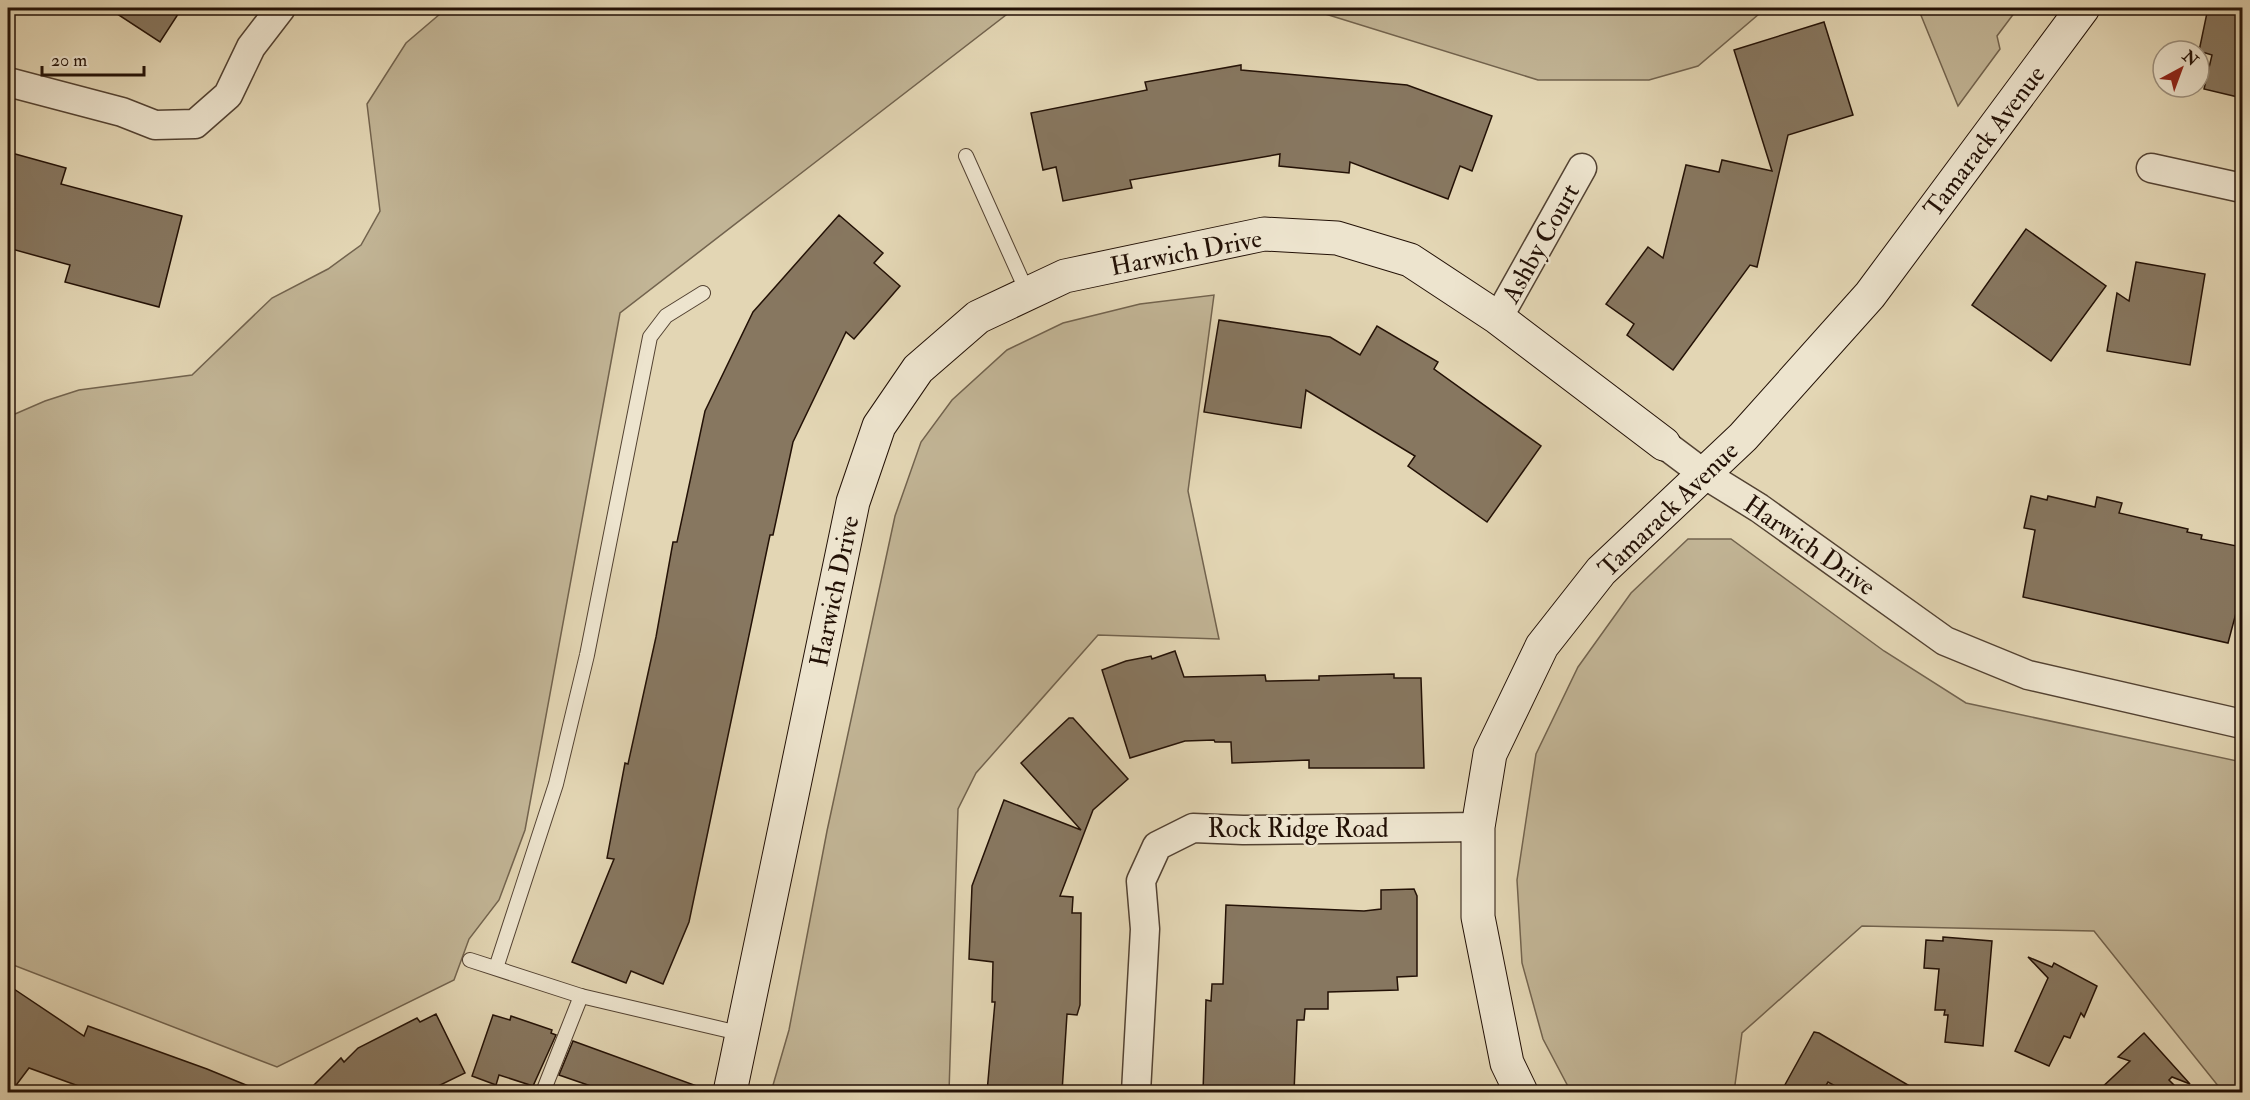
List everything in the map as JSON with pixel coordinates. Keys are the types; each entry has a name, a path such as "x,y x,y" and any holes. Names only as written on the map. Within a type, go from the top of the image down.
{"street":[{"path":"8,82 122,112 155,125 195,124 228,95 251,48 281,8"},
{"name":"Tamarack Avenue","path":"1521,1092 1506,1063 1478,917 1478,827 1491,754 1542,646 1601,571 1765,413 1870,295 2083,8"},
{"name":"Ashby Court","path":"1498,318 1582,168"},
{"path":"2151,168 2242,188"},
{"name":"Harwich Drive","path":"730,1092 853,502 879,426 918,369 978,317 1065,276 1264,234 1337,238 1410,260 1498,318 1704,474 1759,508 1945,641 2028,675 2242,724"},
{"name":"Rock Ridge Road","path":"1136,1092 1145,929 1141,881 1157,846 1193,828 1243,830 1478,827"}],"lane":[{"path":"966,156 1028,294"},
{"path":"496,969 558,773 587,655 650,337 666,316 703,292"},
{"path":"470,960 581,996 743,1035"},
{"path":"543,1092 581,996"}],"shaded area":[{"path":"447,8 1015,8 620,313 525,830 499,900 469,939 454,980 277,1067 8,963 8,417 45,401 79,390 192,375 272,298 328,269 361,245 380,211 367,104 406,43"},
{"path":"1306,8 1766,8 1698,66 1649,80 1538,80"},
{"path":"1918,8 2018,8 1997,36 2000,49 1958,106"},
{"path":"1214,295 1188,491 1219,639 1098,635 976,773 958,809 949,1092 771,1092 789,1030 827,831 895,516 921,442 952,400 1007,350 1063,323 1140,304"},
{"path":"1688,539 1731,539 1884,651 1966,703 2242,762 2242,1092 2223,1092 2094,931 1862,926 1742,1033 1734,1092 1571,1092 1543,1039 1522,963 1517,880 1536,754 1578,667 1631,593"}],"building":[{"path":"108,8 182,8 160,42"},
{"path":"2208,8 2242,8 2242,98 2211,91 2211,39 2202,39"},
{"path":"1824,22 1853,115 1788,135 1757,267 1750,265 1673,370 1627,335 1634,324 1606,304 1648,247 1663,258 1686,165 1719,172 1722,160 1772,171 1734,50"},
{"path":"1241,65 1241,70 1407,85 1492,116 1472,171 1460,166 1448,199 1350,162 1349,173 1279,166 1280,154 1130,180 1132,188 1063,201 1056,167 1043,170 1031,113 1147,90 1145,82"},
{"path":"8,152 66,168 61,184 182,216 159,307 65,282 70,265 8,248"},
{"path":"839,215 883,253 874,263 900,286 854,339 846,332 793,442 773,535 770,535 689,922 663,984 631,971 626,983 572,962 614,859 607,858 625,763 628,764 656,637 673,542 677,542 705,411 753,312"},
{"path":"2026,229 2106,286 2051,361 1972,305"},
{"path":"2136,262 2205,274 2190,365 2107,351 2117,293 2129,301"},
{"path":"1219,320 1330,337 1360,355 1377,326 1438,362 1434,369 1541,446 1487,522 1408,466 1415,456 1306,390 1301,428 1204,412"},
{"path":"2031,496 2047,500 2048,496 2095,507 2097,497 2122,503 2119,513 2188,529 2187,532 2202,535 2201,539 2242,547 2242,614 2236,613 2228,643 2023,597 2035,530 2024,528"},
{"path":"1175,651 1184,677 1265,675 1266,681 1319,680 1319,676 1394,674 1394,678 1421,678 1424,768 1309,768 1309,760 1232,763 1231,742 1215,742 1214,740 1185,741 1130,758 1102,670 1126,661 1151,656 1152,659"},
{"path":"1069,718 1073,718 1128,779 1093,810 1060,896 1073,897 1072,913 1081,913 1080,1005 1077,1015 1067,1014 1062,1092 987,1092 995,1002 992,1002 993,962 969,959 972,886 1004,800 1081,830 1021,763"},
{"path":"1414,889 1417,896 1417,976 1397,977 1398,990 1328,992 1328,1009 1305,1009 1304,1020 1297,1020 1294,1092 1203,1092 1206,1000 1211,1001 1212,984 1223,984 1226,905 1364,911 1381,909 1381,890"},
{"path":"1943,937 1992,941 1983,1046 1945,1042 1948,1015 1944,1015 1945,1010 1935,1010 1939,969 1924,968 1926,940 1943,941"},
{"path":"2028,957 2052,967 2054,963 2097,986 2084,1017 2081,1013 2070,1038 2064,1036 2049,1066 2015,1051 2048,978"},
{"path":"8,985 84,1036 88,1026 258,1090 257,1092 95,1092 29,1068 11,1092 8,1092"},
{"path":"436,1014 465,1073 426,1092 307,1092 341,1058 344,1062 358,1048 417,1018 420,1022"},
{"path":"493,1015 510,1020 511,1016 552,1030 551,1033 556,1035 533,1086 499,1075 496,1085 472,1076"},
{"path":"1814,1032 1920,1092 1846,1092 1828,1082 1822,1092 1781,1092"},
{"path":"2144,1033 2190,1084 2172,1077 2169,1080 2181,1092 2097,1092 2130,1061 2118,1057"},
{"path":"573,1041 705,1089 705,1092 608,1092 559,1075"}]}
